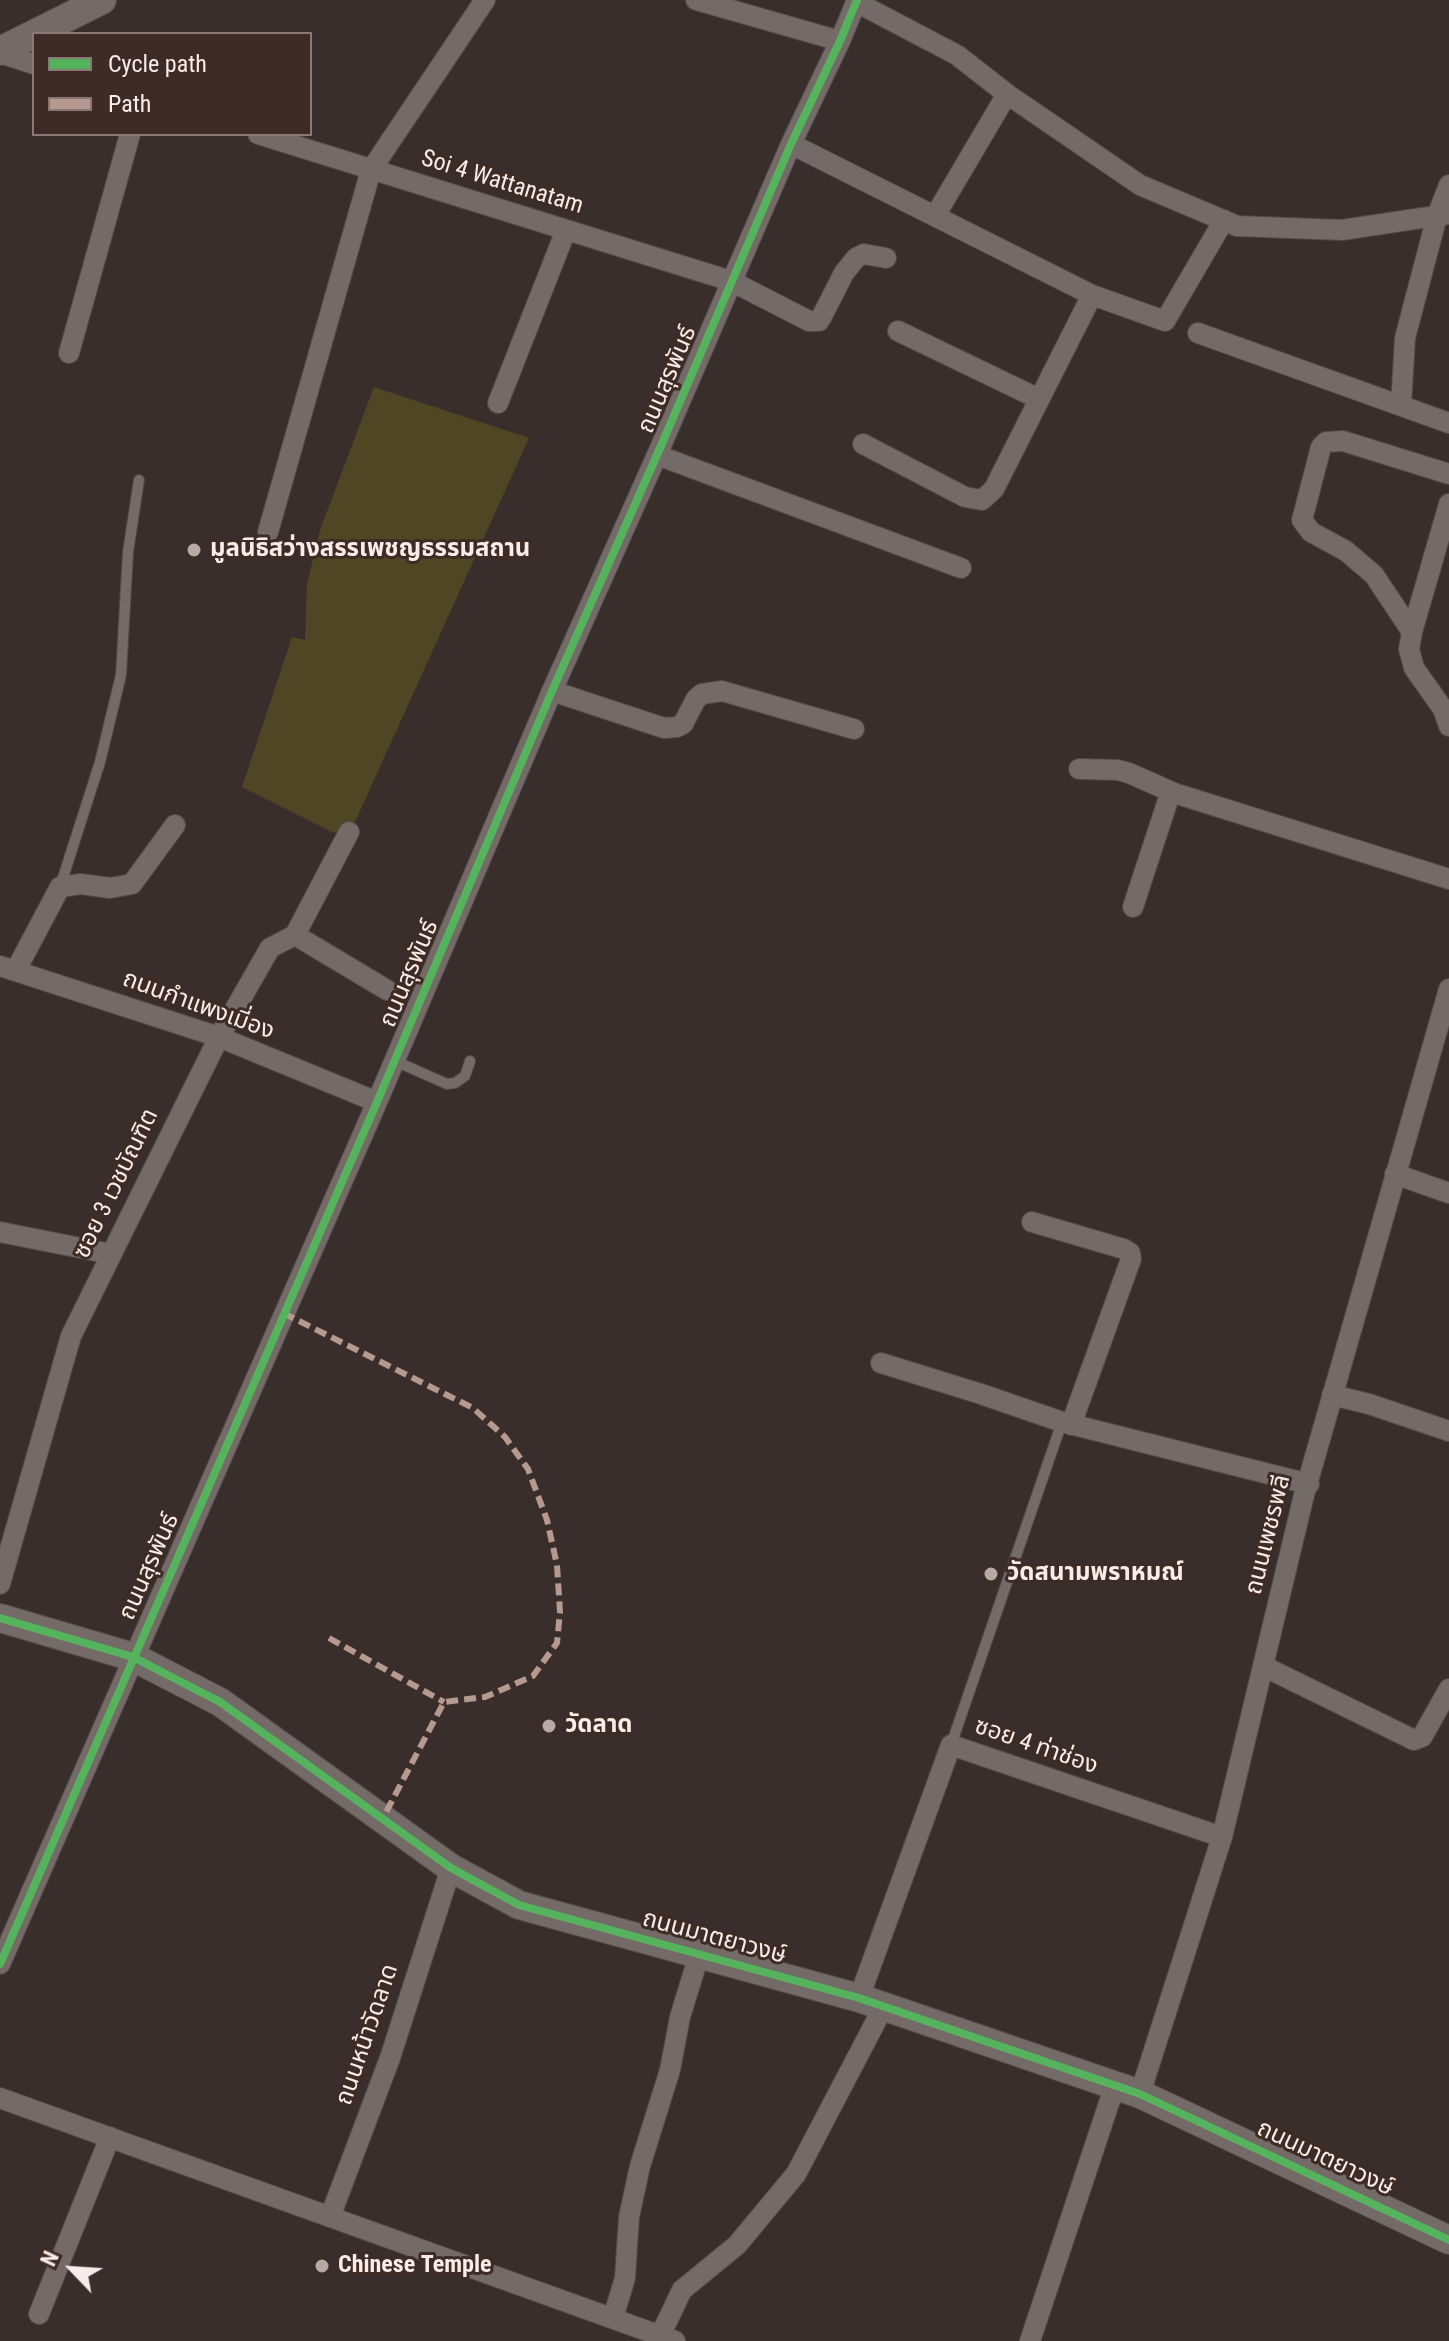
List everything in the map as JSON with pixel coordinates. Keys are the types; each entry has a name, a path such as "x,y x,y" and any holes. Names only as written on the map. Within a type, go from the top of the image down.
{"street":[{"path":"39,32 102,0"},
{"path":"268,532 371,170 485,0"},
{"path":"696,0 840,41"},
{"path":"856,1 957,55 1007,94 1140,185 1237,226 1342,230 1443,215"},
{"name":"ถนนสุรพันธ์","path":"0,1964 395,1061 552,691 856,1"},
{"path":"0,52 32,36"},
{"path":"0,52 32,63"},
{"path":"935,216 1007,94"},
{"path":"69,353 129,136"},
{"name":"Soi 4 Wattanatam","path":"264,136 731,281 809,321 819,321 844,273 856,258 864,254 886,258"},
{"path":"791,144 1092,295 1165,321 1224,220"},
{"path":"1401,406 1405,338 1443,215 1449,185"},
{"path":"498,403 566,230"},
{"path":"863,444 965,497 982,500 994,489 1092,295"},
{"path":"898,331 1039,399"},
{"path":"1198,333 1449,423"},
{"path":"1412,632 1374,575 1346,551 1311,532 1302,520 1321,447 1326,442 1343,441 1449,474"},
{"path":"657,455 961,568"},
{"path":"1449,504 1409,649 1414,668 1443,709 1449,726"},
{"path":"552,691 664,728 683,724 702,694 722,691 854,729"},
{"path":"1079,769 1129,773 1174,793 1449,879"},
{"path":"1133,907 1169,797 1174,793"},
{"path":"8,968 60,887 81,884 110,888 132,884 175,825"},
{"path":"349,832 295,935 387,990"},
{"name":"ซอย 3 เวชบัณฑิต","path":"0,1584 71,1336 219,1037 270,948 295,935"},
{"name":"ถนนกำแพงเมี่อง","path":"8,968 219,1037 377,1102"},
{"name":"ถนนเพชรพลี","path":"1030,2341 1222,1837 1304,1495 1449,989"},
{"path":"1395,1174 1449,1193"},
{"path":"1032,1222 1130,1253 1131,1259 1067,1424"},
{"path":"0,1232 111,1254"},
{"path":"881,1363 1067,1424 1309,1484"},
{"path":"1332,1395 1449,1431"},
{"name":"ถนนมาตยาวงษ์","path":"0,1618 133,1657 220,1702 451,1868 519,1905 872,2002 1127,2089 1449,2240"},
{"path":"1263,1666 1414,1740 1422,1737 1449,1689"},
{"name":"ซอย 4 ท่าช่อง","path":"667,2338 682,2290 737,2245 796,2174 872,2002 951,1745 1222,1837"},
{"name":"ถนนหน้าวัดลาด","path":"330,2217 390,2058 451,1868"},
{"path":"613,2318 625,2278 629,2217 640,2166 670,2070 680,2017 699,1955"},
{"path":"0,2098 667,2338"},
{"path":"39,2314 110,2137"}],"lane":[{"path":"60,887 100,762 121,675 128,552 139,480"},
{"path":"395,1061 447,1084 465,1076 470,1061"},
{"path":"951,1745 1067,1424"}],"shaded area":[{"path":"374,387 529,438 355,822 334,833 242,787 292,637 305,640 307,584 320,530"}],"marked path":[{"path":"283,1313 473,1408 505,1437 528,1469 547,1520 557,1565 560,1612 557,1643 533,1676 485,1697 444,1702 383,1818"},
{"path":"329,1638 444,1702"}],"cycle path":[{"path":"0,1964 377,1102 552,691 857,0"},
{"path":"0,1618 133,1657 220,1702 451,1868 519,1905 859,1998 1140,2094 1449,2240"}],"place":[{"name":"มูลนิธิสว่างสรรเพชญธรรมสถาน","path":"194,550"},
{"name":"วัดสนามพราหมณ์","path":"991,1574"},
{"name":"วัดลาด","path":"549,1726"},
{"name":"Chinese Temple","path":"322,2266"}]}
